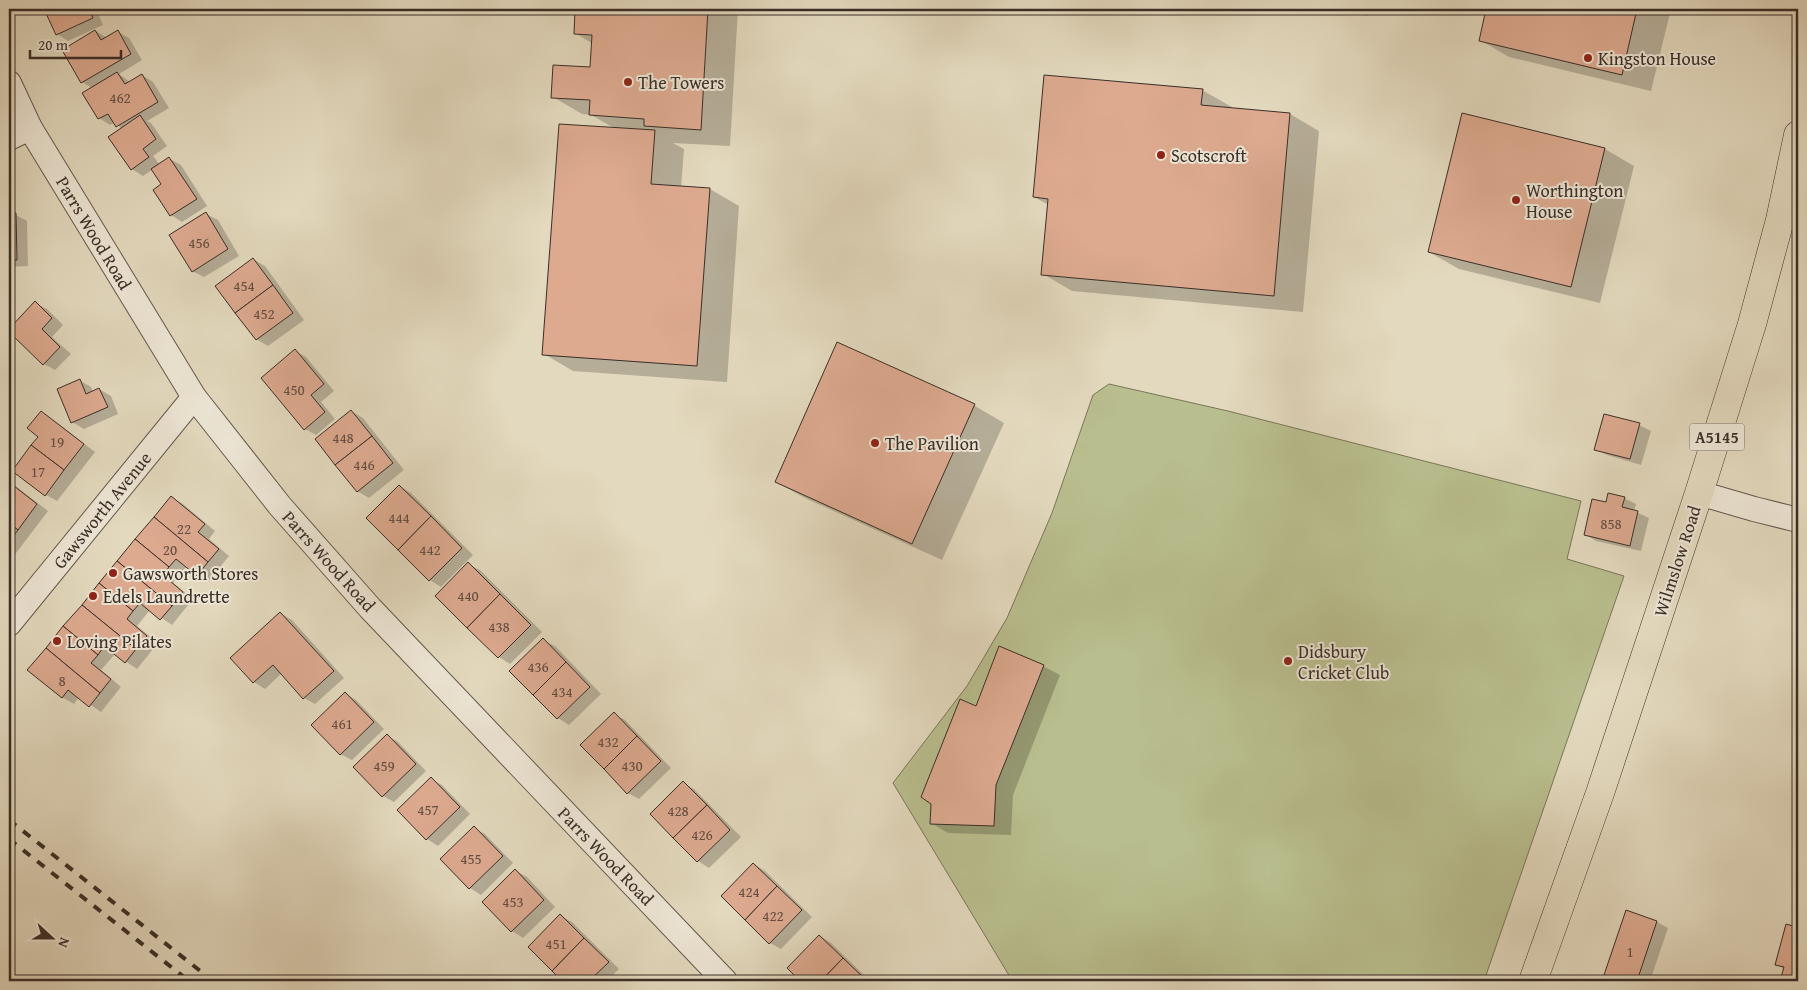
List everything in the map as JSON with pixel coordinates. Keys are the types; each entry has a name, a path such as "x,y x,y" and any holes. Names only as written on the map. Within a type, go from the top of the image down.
{"main road":[{"name":"Wilmslow Road","path":"1533,981 1600,793 1699,492 1752,324 1780,220 1797,146"}],"street":[{"name":"Parrs Wood Road","path":"9,82 30,128 194,397 280,506 370,608 726,981"},
{"path":"9,138 30,128"},
{"name":"Gawsworth Avenue","path":"9,624 194,397"},
{"path":"1699,492 1798,520"}],"green space":[{"name":"Didsbury Cricket Club","path":"1109,384 1228,411 1581,501 1567,559 1624,576 1484,981 1014,981 1010,977 893,783 967,686 1007,618 1052,513 1093,395"}],"building":[{"path":"44,9 88,9 93,18 56,35"},
{"name":"The Towers","path":"575,9 708,9 701,130 644,126 644,119 589,115 590,100 551,98 553,65 590,67 592,35 574,34"},
{"name":"Kingston House","path":"1486,9 1637,9 1622,75 1479,41"},
{"path":"95,30 101,40 118,30 131,54 81,83 62,50"},
{"path":"117,72 125,84 142,74 158,102 116,127 108,114 98,119 82,93"},
{"name":"Scotscroft","path":"1044,75 1203,89 1201,105 1290,113 1274,296 1041,275 1048,199 1033,197"},
{"name":"Worthington House","path":"1462,113 1605,148 1571,287 1428,252"},
{"path":"140,115 156,139 143,149 149,157 131,170 108,137"},
{"path":"559,124 655,130 651,184 710,188 697,366 542,355"},
{"path":"169,157 197,199 170,216 153,190 161,184 151,169"},
{"path":"206,212 228,249 192,272 169,235"},
{"path":"16,213 17,260 9,261 9,214"},
{"path":"253,258 273,285 235,313 215,286"},
{"path":"273,285 293,313 256,340 235,313"},
{"path":"35,301 52,318 42,329 60,347 43,365 9,332 9,329"},
{"name":"The Pavilion","path":"837,342 975,404 912,544 775,482"},
{"path":"295,349 324,384 311,395 325,412 304,430 261,378"},
{"path":"80,379 86,394 99,388 108,407 71,423 57,389"},
{"path":"351,410 372,436 335,465 315,439"},
{"path":"41,411 84,444 64,470 31,445 38,437 27,428"},
{"path":"1604,414 1640,423 1630,459 1594,450"},
{"path":"372,436 393,463 357,492 335,465"},
{"path":"31,445 64,470 45,496 12,471"},
{"path":"1798,464 1798,480 1794,479"},
{"path":"9,482 37,504 18,530 9,523"},
{"path":"399,485 431,516 398,550 366,518"},
{"path":"1608,493 1625,497 1622,507 1638,511 1630,546 1584,535 1592,499 1606,502"},
{"path":"171,496 205,524 198,532 219,549 208,562 154,517"},
{"path":"431,516 462,548 429,581 398,550"},
{"path":"154,517 208,562 197,576 176,559 169,567 135,539"},
{"path":"9,523 18,530 9,542"},
{"path":"135,539 169,567 163,575 183,592 172,606 117,561"},
{"path":"117,561 172,606 160,620 140,603 133,611 99,583"},
{"path":"468,562 500,594 467,628 435,596"},
{"path":"99,583 133,611 127,619 147,636 136,649 82,605"},
{"path":"500,594 531,625 498,658 467,628"},
{"path":"82,605 136,649 125,663 104,646 98,655 63,626"},
{"path":"280,612 334,671 303,699 273,665 253,683 230,658"},
{"path":"63,626 98,655 91,663 111,679 100,693 46,648"},
{"path":"543,638 566,662 533,695 509,671"},
{"path":"999,646 1044,665 996,785 994,826 930,824 931,804 921,797 960,699 976,706"},
{"path":"46,648 100,693 89,707 68,690 62,698 27,670"},
{"path":"566,662 590,687 557,719 533,695"},
{"path":"345,692 374,722 340,755 311,725"},
{"path":"614,712 637,736 604,769 580,745"},
{"path":"387,734 416,764 382,797 353,767"},
{"path":"637,736 661,761 627,794 604,769"},
{"path":"431,777 460,807 426,840 397,810"},
{"path":"683,781 707,805 673,838 650,814"},
{"path":"707,805 730,830 697,862 673,838"},
{"path":"474,826 503,856 469,889 440,859"},
{"path":"753,863 777,886 745,920 721,896"},
{"path":"515,869 544,900 511,932 482,902"},
{"path":"777,886 802,910 769,944 745,920"},
{"path":"1798,909 1798,981 1780,981 1784,967 1775,965 1786,924 1793,926"},
{"path":"1626,910 1657,921 1637,981 1602,981"},
{"path":"560,914 584,938 552,971 528,947"},
{"path":"819,935 843,958 821,981 800,981 787,968"},
{"path":"584,938 609,962 589,981 562,981 552,971"},
{"path":"843,958 867,981 821,981"}],"railway":[{"path":"9,820 213,981"},
{"path":"9,839 189,981"}],"place":[{"name":"Kingston House","path":"1588,58"},
{"name":"The Towers","path":"628,82"},
{"name":"Scotscroft","path":"1161,155"},
{"name":"Worthington House","path":"1516,200"},
{"name":"The Pavilion","path":"875,443"},
{"name":"Gawsworth Stores","path":"113,573"},
{"name":"Edels Laundrette","path":"93,596"},
{"name":"Loving Pilates","path":"57,641"},
{"name":"Didsbury Cricket Club","path":"1288,661"}]}
